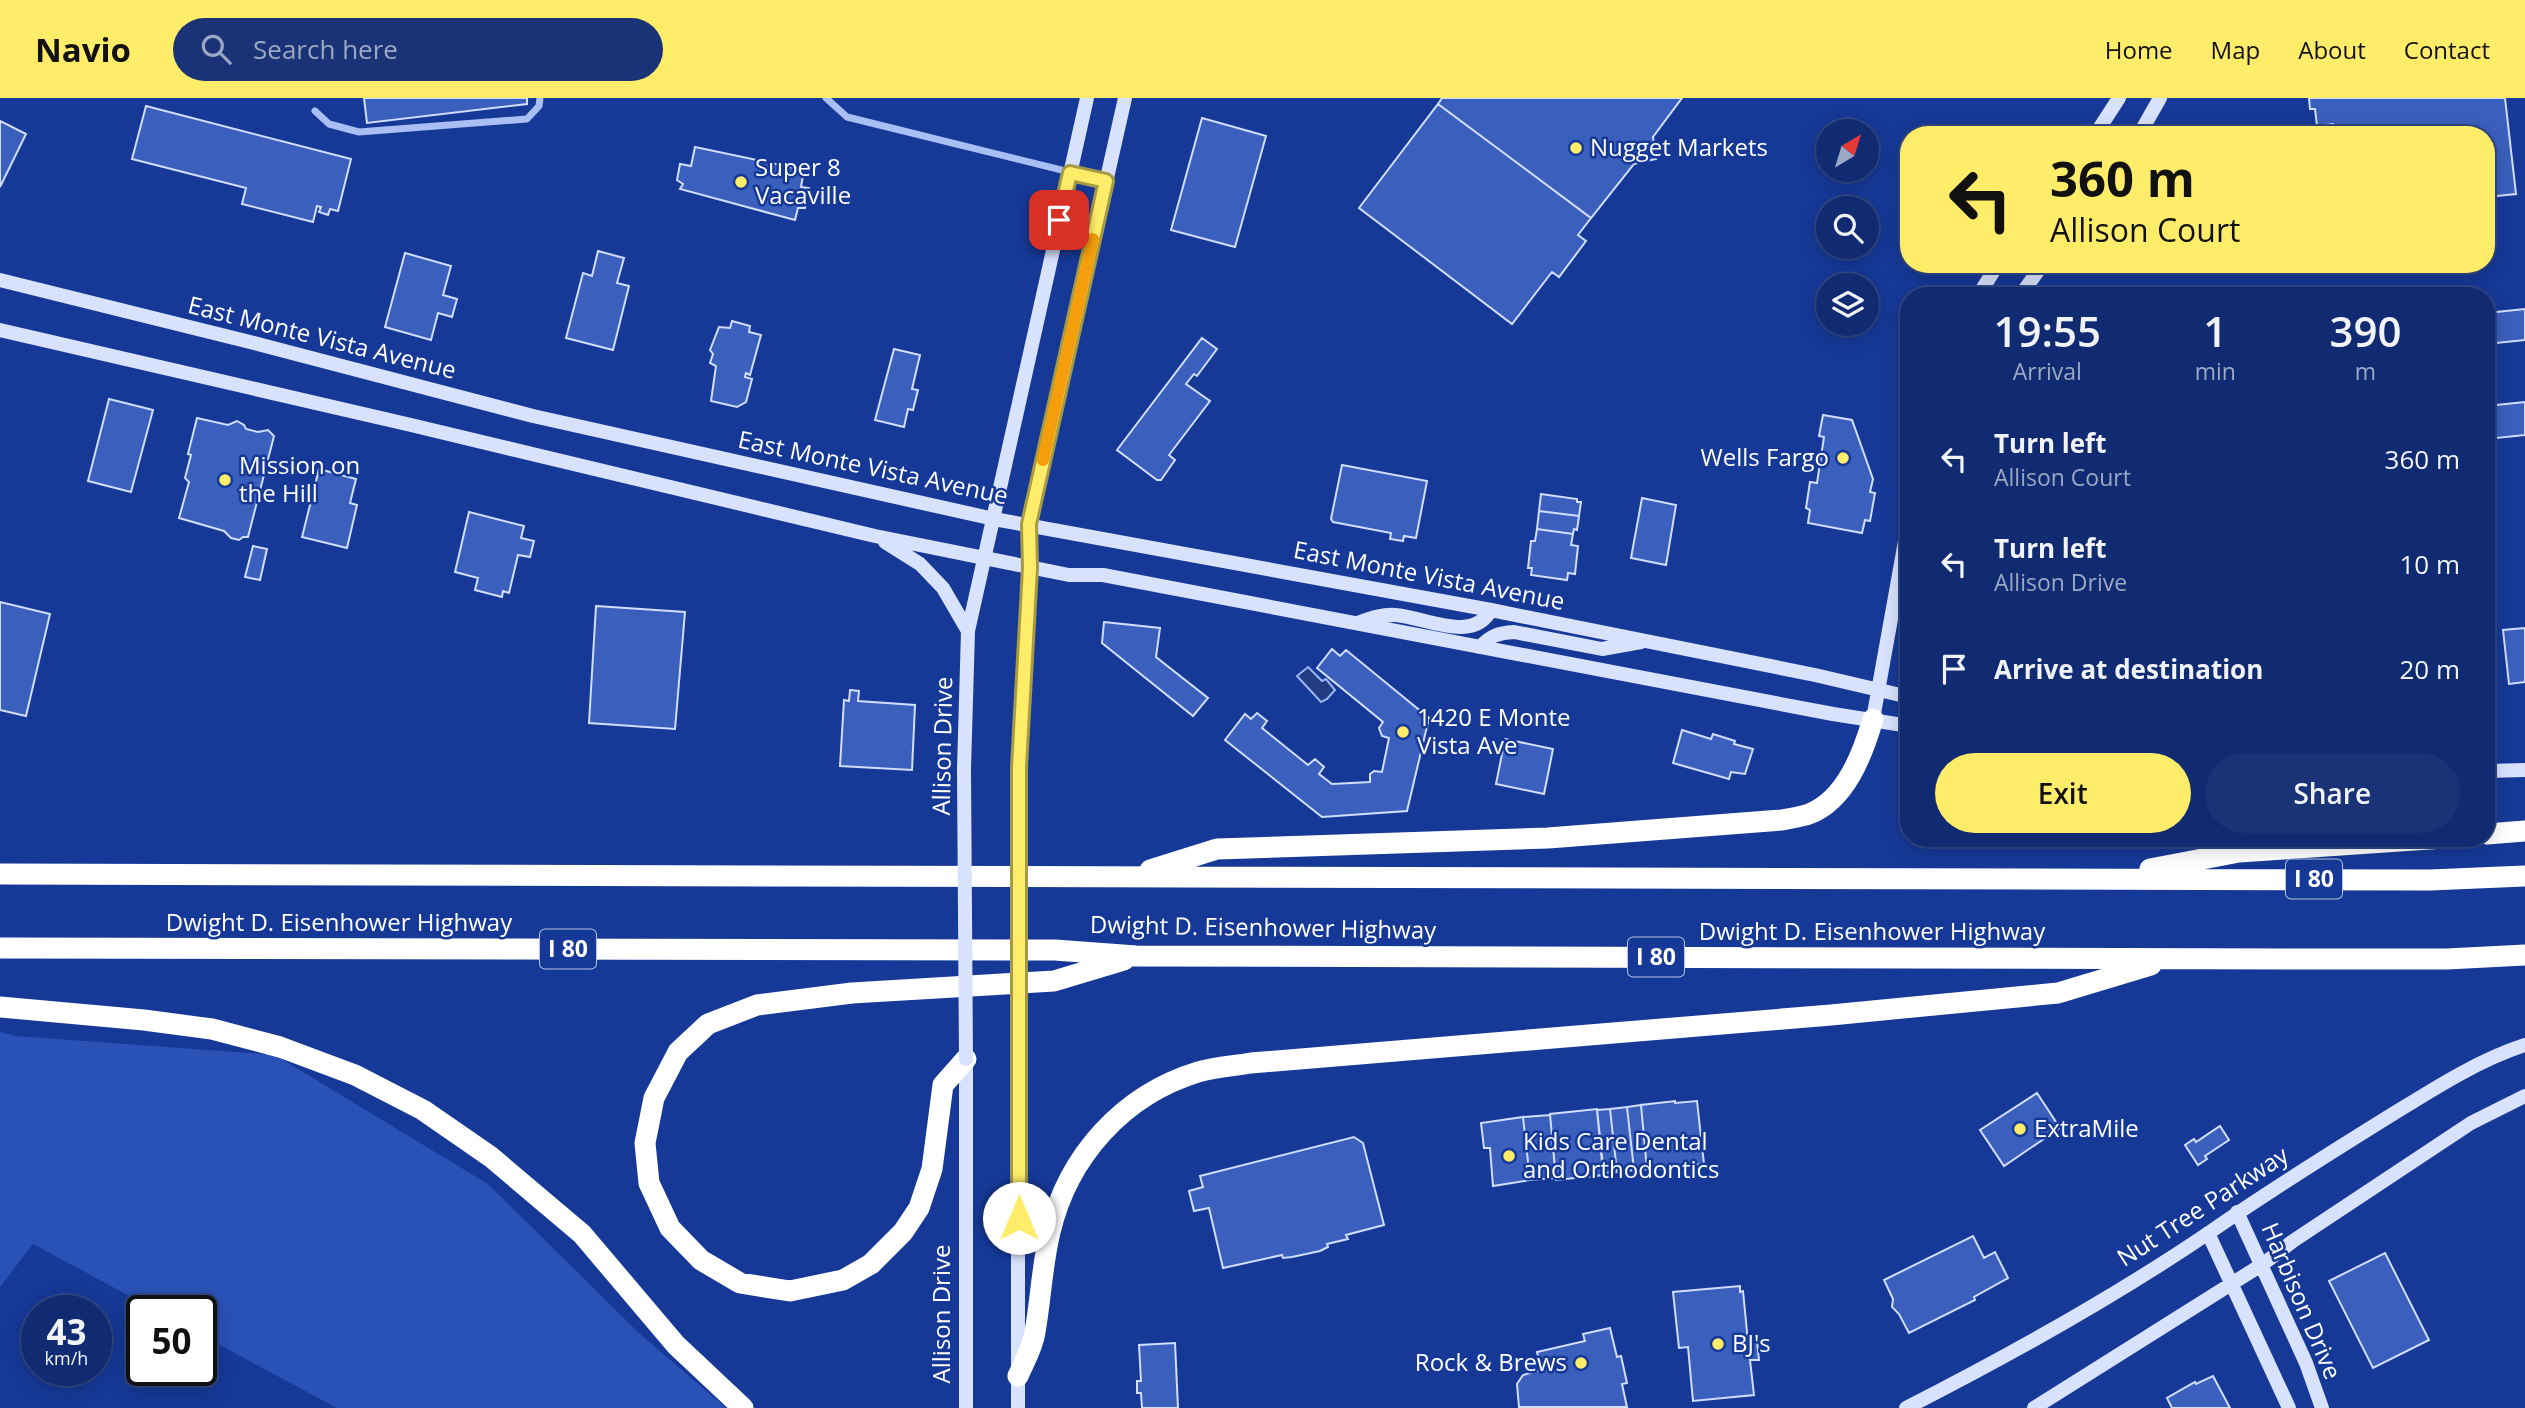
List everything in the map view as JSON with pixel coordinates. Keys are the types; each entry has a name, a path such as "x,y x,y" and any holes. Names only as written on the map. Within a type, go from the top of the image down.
{"highway":[{"path":"1129,876 1217,849 1548,838 1727,825 1810,814 1832,801 1865,748 1873,719"},
{"path":"2495,833 2525,831"},
{"path":"2104,878 2239,852 2312,847"},
{"name":"Dwight D. Eisenhower Highway","path":"0,874 2430,880 2525,876"},
{"name":"Dwight D. Eisenhower Highway","path":"0,948 1055,950 1136,956 2433,959 2525,955"},
{"path":"965,1059 943,1085 932,1169 919,1208 903,1232 871,1264 843,1280 790,1291 740,1283 701,1260 670,1228 649,1183 645,1143 654,1098 660,1086 678,1052 708,1024 757,1005 852,993 1054,981 1136,956"},
{"path":"1018,1376 1035,1335 1050,1231 1059,1201 1071,1175 1090,1147 1113,1121 1139,1098 1199,1072 1251,1063 1831,1015 2058,993 2175,958"},
{"path":"0,1007 212,1029 280,1047 355,1075 423,1110 491,1157 582,1234 676,1345 743,1408"}],"main road":[{"name":"Allison Drive","path":"966,1408 964,769 968,631 1087,98"},
{"path":"1018,1408 1019,767 1030,568 1029,524 1125,98"},
{"path":"2101,126 2119,98"},
{"path":"2144,126 2159,99"},
{"name":"East Monte Vista Avenue","path":"0,281 266,346 533,416 994,519 1491,610 1900,695"},
{"path":"0,330 875,536 1030,568 1069,575 1103,575 1833,714 1900,723"},
{"path":"875,536 920,564 943,588 968,631"},
{"path":"1873,719 1900,569"},
{"path":"1356,623 1379,616 1394,615 1470,627 1486,619 1491,610"},
{"path":"1480,647 1494,634 1514,632 1602,649 1646,641"},
{"path":"2495,771 2525,769"},
{"name":"Nut Tree Parkway","path":"1906,1408 2056,1329 2429,1092 2497,1054 2525,1045"},
{"path":"2034,1408 2263,1264 2292,1241 2471,1123 2525,1096"},
{"name":"Harbison Drive","path":"2237,1212 2306,1363 2322,1408"},
{"path":"2208,1233 2289,1408"}],"street":[{"path":"314,111 329,124 359,132 527,119 539,106 540,98"},
{"path":"826,98 846,117 1106,181"}],"shaded area":[{"path":"1308,667 1322,681 1326,679 1335,690 1321,702 1297,676"},
{"path":"0,1032 16,1036 275,1055 488,1184 638,1332 726,1408 337,1408 217,1344 217,1295 127,1295 33,1244 0,1287"}],"building":[{"path":"364,98 527,98 527,104 367,123"},
{"name":"Nugget Markets","path":"1442,98 1682,98 1653,137 1656,159 1634,164 1591,218 1438,104"},
{"path":"2309,98 2505,98 2516,194 2495,196 2495,126 2317,126 2315,109 2310,109"},
{"path":"1438,104 1591,218 1578,235 1586,241 1559,277 1552,272 1512,324 1359,208"},
{"path":"146,106 351,159 338,211 330,209 328,215 319,212 321,207 317,206 313,222 242,204 246,188 132,159"},
{"path":"1202,118 1266,136 1235,247 1171,230"},
{"path":"0,121 26,134 0,187"},
{"name":"Super 8 Vacaville","path":"695,147 804,170 801,187 809,188 805,208 798,208 795,220 680,189 683,184 677,180 680,164 691,166"},
{"path":"598,251 624,258 617,283 629,286 613,350 566,338 583,273 592,276"},
{"path":"405,253 451,266 443,295 457,299 452,317 438,313 431,340 385,327"},
{"path":"2525,309 2525,340 2495,343 2495,312"},
{"path":"732,321 750,326 749,332 761,335 750,375 746,373 745,377 752,379 746,402 737,407 711,401 716,366 710,363 713,354 710,350 719,327 730,328"},
{"path":"1202,338 1217,349 1197,376 1194,374 1186,384 1210,401 1169,455 1175,460 1161,480 1157,480 1117,450"},
{"path":"894,349 920,355 912,389 918,390 913,410 908,409 904,427 875,420"},
{"path":"109,399 153,410 131,492 88,481"},
{"path":"2525,402 2525,435 2495,438 2495,405"},
{"name":"Wells Fargo","path":"1823,415 1852,420 1873,479 1870,492 1875,493 1870,521 1865,520 1862,533 1808,523 1810,510 1806,508 1810,482 1817,483 1824,437 1819,436"},
{"name":"Mission on the Hill","path":"197,418 228,425 237,421 246,429 258,432 268,430 274,436 248,537 239,540 231,538 224,531 179,518 189,482 185,478 191,455 188,454"},
{"path":"1342,465 1427,481 1416,538 1404,536 1403,541 1390,539 1391,533 1333,522 1331,519"},
{"path":"319,469 356,479 350,503 357,505 347,548 302,537"},
{"path":"1541,494 1577,499 1577,502 1581,502 1579,516 1539,511"},
{"path":"1642,498 1676,505 1666,565 1631,558"},
{"path":"1539,511 1579,516 1577,530 1574,529 1573,534 1537,529"},
{"path":"469,512 524,526 521,538 534,541 530,557 518,555 509,593 503,591 502,597 475,590 478,578 455,572"},
{"path":"1537,529 1573,534 1571,545 1578,546 1575,574 1568,573 1567,580 1531,575 1532,568 1528,568 1531,541 1535,541"},
{"path":"253,546 267,549 260,580 245,577"},
{"path":"0,602 50,614 26,716 0,710"},
{"path":"596,606 685,612 675,729 589,723"},
{"path":"1104,622 1160,628 1156,657 1208,698 1193,716 1102,643"},
{"path":"2525,628 2525,682 2509,684 2503,630"},
{"name":"1420 E Monte Vista Ave","path":"1332,649 1340,656 1346,650 1429,718 1407,811 1322,817 1225,740 1245,714 1251,719 1257,713 1267,721 1262,728 1308,765 1315,759 1324,767 1319,774 1332,784 1370,782 1370,774 1374,771 1382,772 1389,738 1382,736 1379,728 1383,722 1317,668"},
{"path":"850,690 859,691 858,701 915,705 912,770 840,766 844,700 849,701"},
{"path":"1682,730 1711,739 1713,734 1753,749 1745,774 1731,772 1729,779 1673,763"},
{"path":"1505,739 1553,749 1544,794 1496,784"},
{"name":"ExtraMile","path":"2037,1093 2060,1128 2004,1166 1980,1130"},
{"path":"1697,1101 1704,1164 1647,1170 1641,1105"},
{"path":"1641,1105 1647,1169 1634,1170 1627,1107"},
{"path":"1627,1107 1634,1170 1617,1172 1610,1109"},
{"path":"1597,1109 1604,1175 1556,1180 1550,1114"},
{"path":"1610,1109 1617,1172 1603,1173 1597,1110"},
{"path":"1550,1115 1556,1178 1530,1180 1523,1117"},
{"name":"Kids Care Dental and Orthodontics","path":"1523,1117 1530,1180 1493,1186 1490,1148 1484,1148 1481,1123"},
{"path":"2220,1126 2229,1140 2205,1156 2207,1159 2198,1165 2185,1145 2194,1139 2196,1142"},
{"path":"1354,1137 1363,1143 1384,1225 1346,1235 1348,1239 1327,1244 1328,1247 1320,1251 1283,1258 1282,1255 1223,1268 1209,1208 1194,1211 1189,1191 1203,1187 1200,1176"},
{"path":"1973,1236 1984,1258 1995,1252 2008,1278 1974,1297 1975,1300 1909,1333 1892,1307 1893,1299 1884,1280"},
{"path":"2385,1253 2429,1340 2373,1368 2329,1281"},
{"name":"BJ's","path":"1740,1286 1740,1292 1743,1291 1748,1342 1757,1341 1759,1360 1750,1360 1754,1395 1693,1401 1688,1347 1679,1348 1673,1292"},
{"name":"Rock & Brews","path":"1610,1328 1617,1357 1621,1356 1627,1383 1622,1384 1627,1407 1519,1407 1517,1384 1523,1375 1541,1370 1537,1352 1585,1341 1583,1334"},
{"path":"1175,1343 1178,1408 1142,1408 1141,1393 1137,1393 1137,1381 1141,1381 1139,1345"},
{"path":"2213,1376 2230,1408 2172,1408 2167,1398 2195,1382 2196,1384"}],"slow traffic":[{"path":"1043,460 1093,239"}],"place":[{"name":"Nugget Markets","path":"1576,148"},
{"name":"Super 8 Vacaville","path":"741,182"},
{"name":"Wells Fargo","path":"1843,458"},
{"name":"Mission on the Hill","path":"225,480"},
{"name":"1420 E Monte Vista Ave","path":"1403,732"},
{"name":"ExtraMile","path":"2020,1129"},
{"name":"Kids Care Dental and Orthodontics","path":"1509,1156"},
{"name":"BJ's","path":"1718,1344"},
{"name":"Rock & Brews","path":"1581,1363"}],"route":[{"path":"1019,1218 1019,767 1030,568 1029,524 1106,181 1070,173 1059,220"}]}
